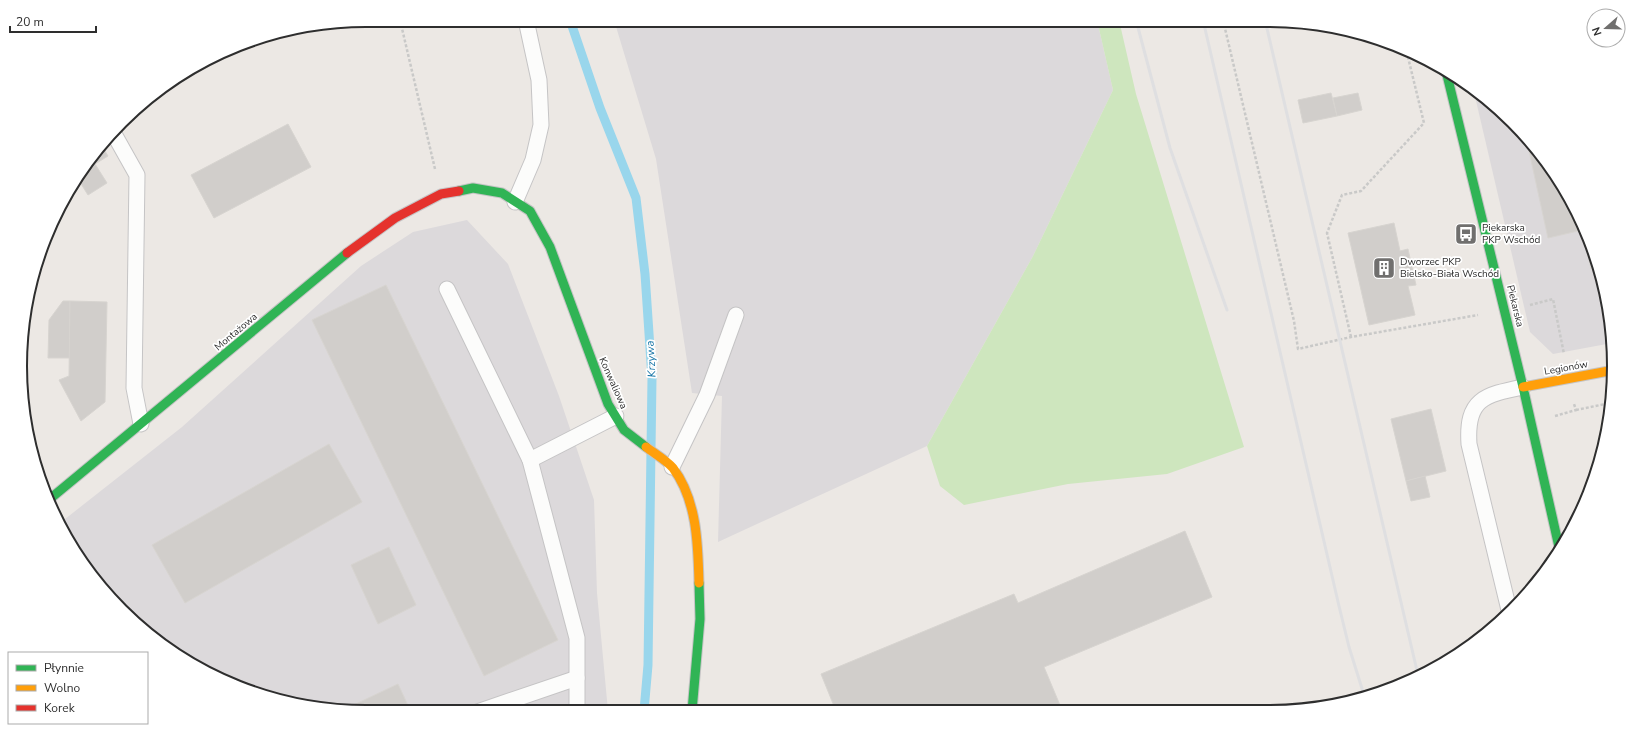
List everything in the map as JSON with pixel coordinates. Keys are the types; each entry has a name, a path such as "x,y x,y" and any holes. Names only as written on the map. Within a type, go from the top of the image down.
{"street":[{"name":"Piekarska","path":"1448,79 1523,387 1558,542"},
{"name":"Konwaliowa","path":"441,194 473,188 502,193 530,211 550,247 608,404 624,430 672,467 686,490 695,520 700,569 700,619 693,705"},
{"name":"Montażowa","path":"53,496 358,245 395,218 441,194"},
{"name":"Legionów","path":"1523,387 1607,371"}],"lane":[{"path":"515,202 533,160 541,125 539,80 528,27"},
{"path":"116,137 137,175 134,388 142,424"},
{"path":"447,290 530,460 577,638 577,705"},
{"path":"672,467 707,395 736,315"},
{"path":"1508,606 1469,444 1468,427 1471,413 1481,400 1493,393 1523,387"},
{"path":"530,460 616,416"},
{"path":"498,705 577,678"}],"path":[{"path":"402,27 441,194"},
{"path":"1225,27 1294,321 1298,349 1351,337 1504,310"},
{"path":"1351,337 1327,233 1342,195 1361,191 1424,124 1408,58"},
{"path":"1576,410 1605,404"}],"shaded area":[{"path":"616,27 1099,27 1113,90 1033,256 927,446 718,542 722,396 692,393 656,159"},
{"path":"1475,98 1492,111 1523,142 1550,178 1562,197 1581,236 1589,257 1600,300 1606,344 1553,354 1530,332"},
{"path":"467,220 508,264 559,396 594,500 597,593 607,705 344,704 300,698 257,687 196,660 142,621 111,590 97,572 72,536 64,520 182,427 361,266 413,232"}],"green space":[{"path":"1099,27 1121,27 1136,94 1244,447 1167,474 1068,484 964,505 940,486 927,446 1033,256 1113,90"}],"building":[{"path":"1331,93 1337,116 1303,123 1298,100"},
{"path":"1358,93 1362,110 1337,116 1333,98"},
{"path":"288,124 311,167 214,218 191,175"},
{"path":"1529,149 1562,197 1579,231 1548,238"},
{"path":"104,150 108,156 95,164 107,183 88,195 81,183"},
{"name":"Dworzec PKP Bielsko-Biała Wschód","path":"1394,223 1400,251 1408,249 1416,285 1408,286 1415,315 1369,325 1348,233"},
{"path":"1587,252 1592,269 1591,269"},
{"path":"386,285 558,640 484,676 312,320"},
{"path":"63,301 70,301 70,358 48,358 49,320"},
{"path":"70,301 107,302 105,402 81,421 59,380 69,376"},
{"path":"1431,409 1446,471 1406,481 1391,419"},
{"path":"329,444 362,502 185,603 152,545"},
{"path":"1425,476 1430,497 1411,501 1406,481"},
{"path":"1185,531 1212,597 1044,667 1060,705 834,705 821,674 1014,594 1018,603"},
{"path":"389,547 416,605 378,624 351,565"},
{"path":"398,684 408,705 366,705 355,704"}],"waterway":[{"name":"Krzywa","path":"572,27 600,108 636,198 645,274 652,378 648,665 645,705"}],"railway":[{"path":"1138,27 1170,148 1227,310"},
{"path":"1205,27 1339,606 1349,647 1363,691"},
{"path":"1267,27 1417,670"}],"traffic: fast":[{"path":"1448,79 1523,387 1558,542"},
{"path":"459,191 473,188 502,193 530,211 550,247 608,404 624,430 646,447"},
{"path":"53,496 347,253"},
{"path":"693,705 700,619 699,583"}],"traffic: slow":[{"path":"1523,387 1607,371"},
{"path":"646,447 673,468 687,494 695,523 699,583"}],"traffic: jam":[{"path":"347,253 395,218 441,194 459,191"}],"place":[{"name":"Piekarska PKP Wschód","path":"1466,234"},
{"name":"Dworzec PKP Bielsko-Biała Wschód","path":"1384,268"}]}
